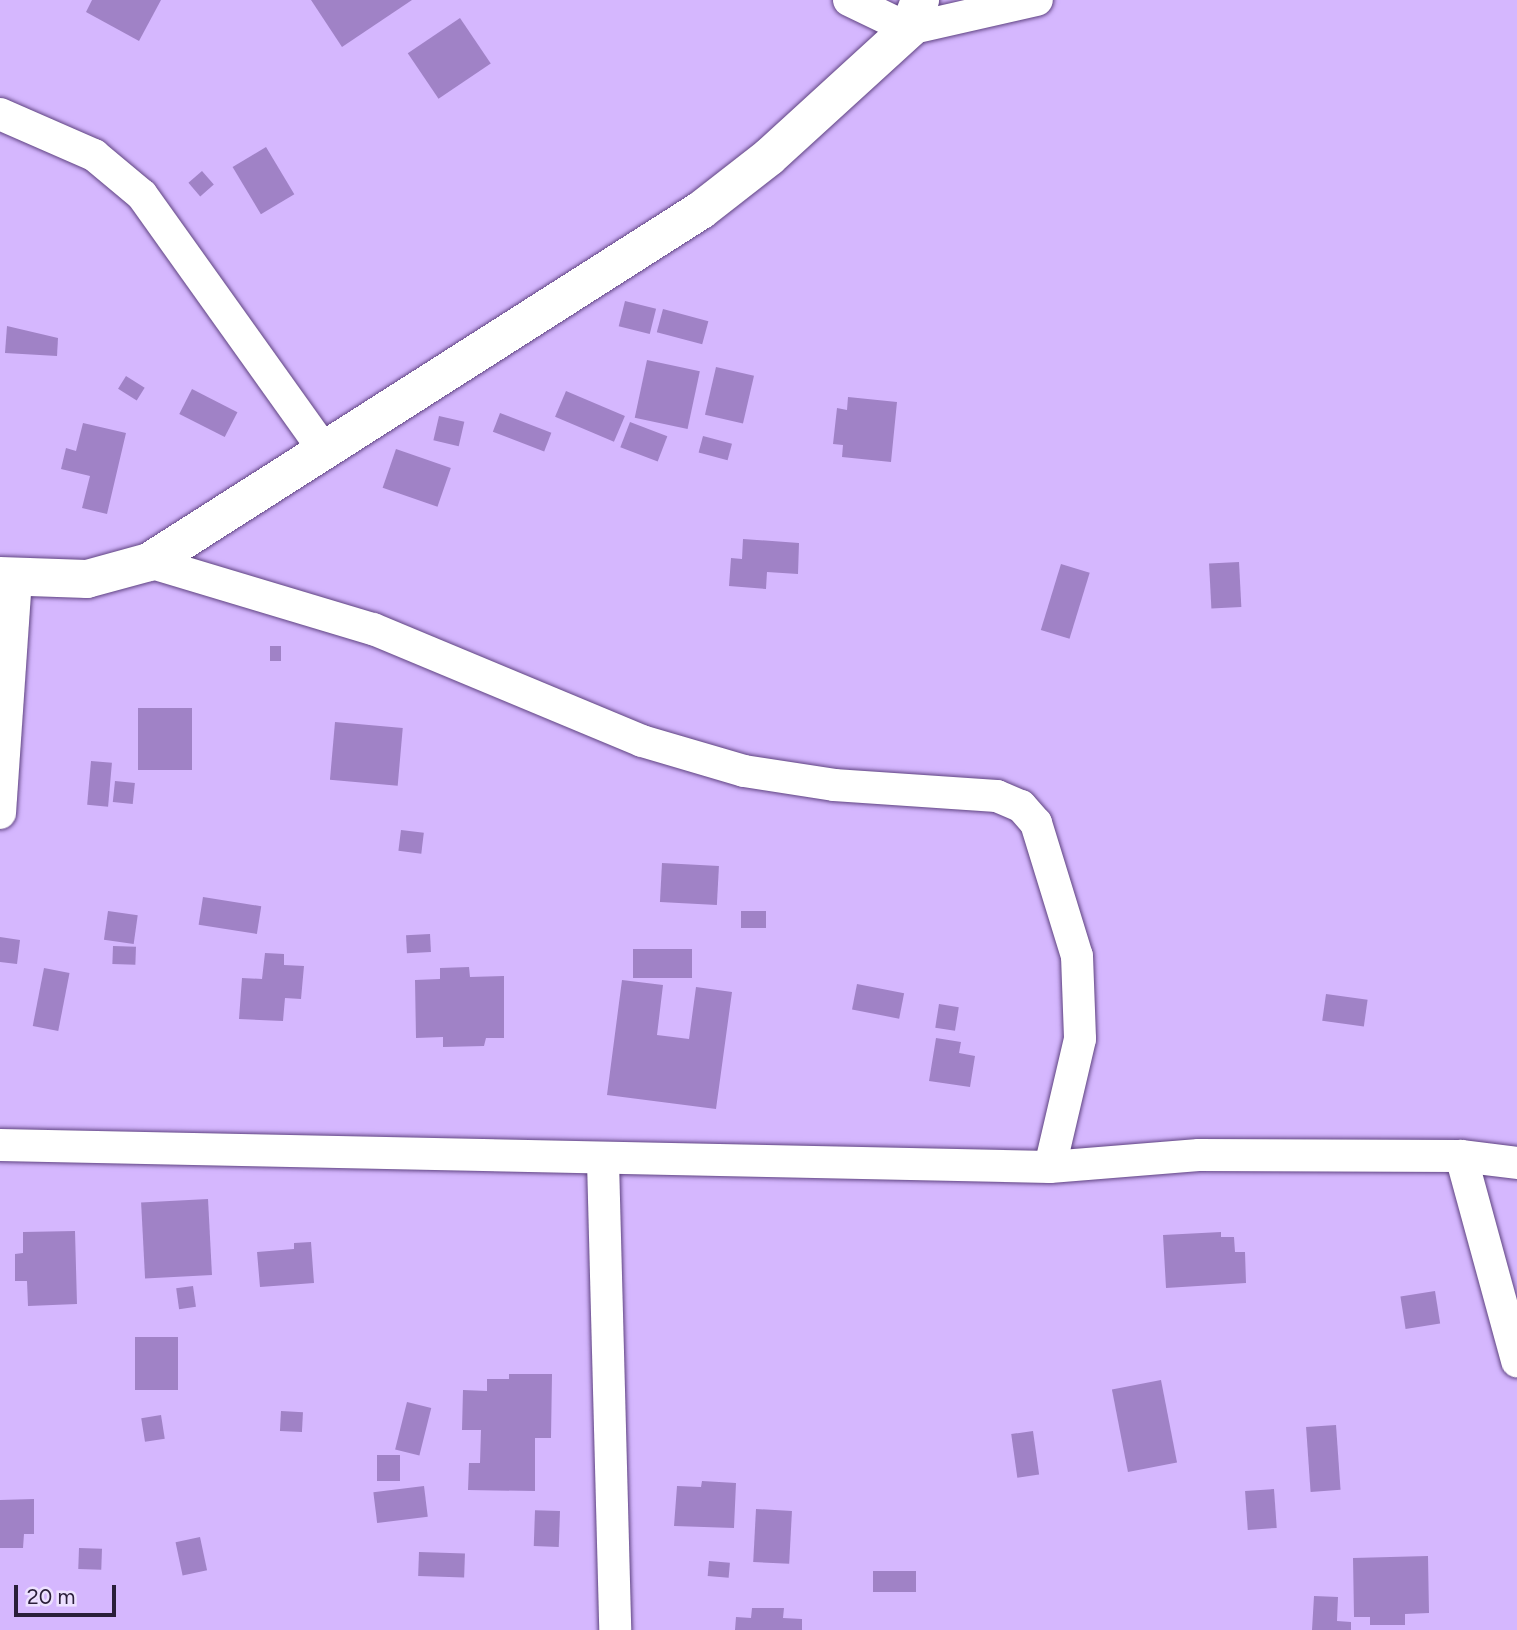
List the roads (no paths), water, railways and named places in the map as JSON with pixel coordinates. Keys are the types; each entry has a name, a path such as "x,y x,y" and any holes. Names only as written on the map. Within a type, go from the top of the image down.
{"street":[{"path":"849,0 915,15 1037,0"},
{"path":"0,813 8,577 88,579 149,562 701,210 769,157 915,15"},
{"path":"0,114 94,155 142,195 324,450"},
{"path":"149,562 373,628 642,740 744,771 834,785 997,796 1021,806 1036,823 1077,956 1080,1039 1050,1167"},
{"path":"0,1145 603,1161 1050,1167 1199,1155 1461,1156 1517,1163"},
{"path":"1461,1156 1517,1361"},
{"path":"603,1161 615,1630"}]}
